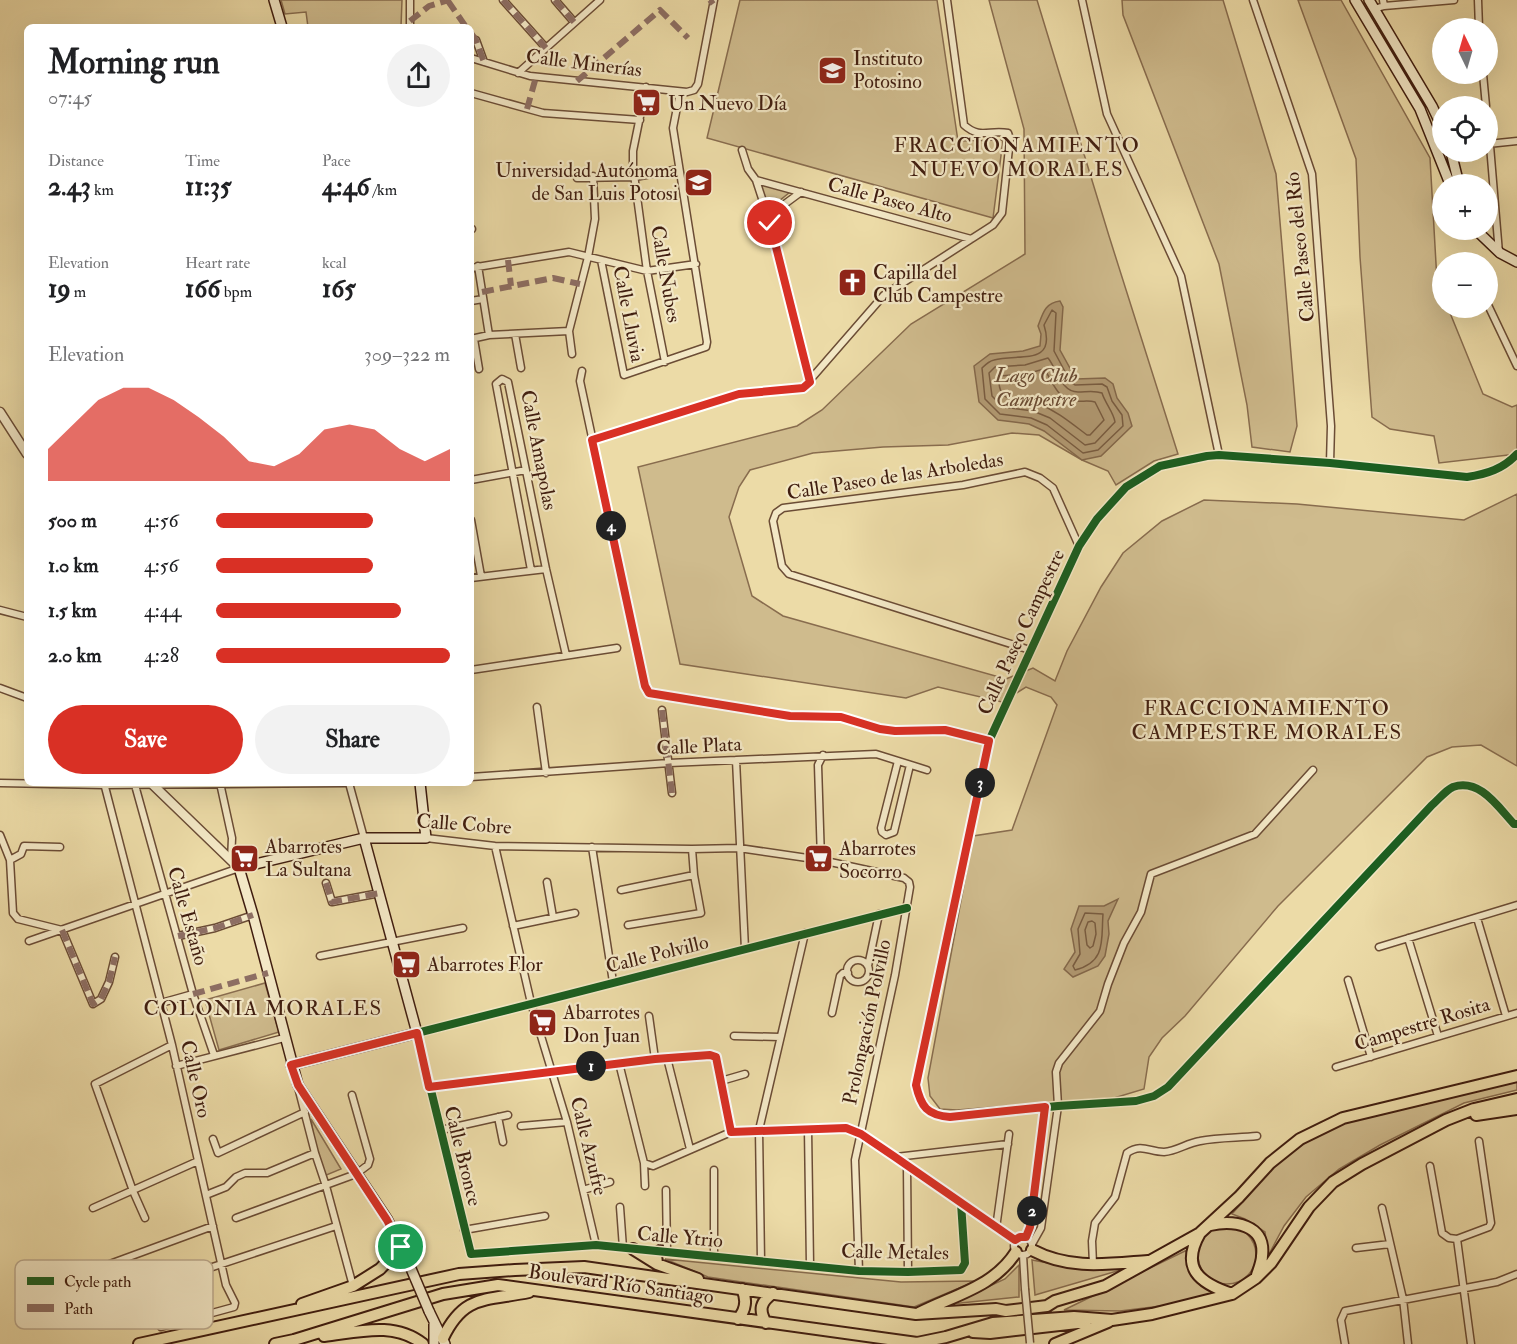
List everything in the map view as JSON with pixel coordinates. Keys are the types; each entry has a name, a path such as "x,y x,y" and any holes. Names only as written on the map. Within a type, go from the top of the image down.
{"main road":[{"path":"274,0 281,24"},
{"path":"1354,0 1420,109 1446,174"},
{"path":"1369,0 1432,106"},
{"path":"1486,240 1500,253 1517,262"},
{"path":"420,786 426,838"},
{"name":"Calle Cobre","path":"235,864 364,838 426,838"},
{"name":"Calle Bronce","path":"364,838 417,1033"},
{"path":"235,864 253,915 298,1085 387,1220 409,1264 441,1342"},
{"name":"Calle Polvillo","path":"291,1065 417,1033"},
{"path":"1503,1079 1517,1069"},
{"name":"Boulevard Río Santiago","path":"213,1328 459,1274 584,1267 916,1314 996,1309 1006,1311 1047,1306 1055,1301 1105,1286 1200,1233 1239,1197 1270,1162 1300,1139 1343,1118 1517,1076"},
{"name":"Boulevard Río Santiago","path":"275,1344 452,1292 498,1285 917,1343 967,1332 990,1333 1152,1314 1232,1294 1256,1278 1271,1263 1310,1207 1333,1182 1362,1164 1446,1120 1474,1109 1517,1099"},
{"path":"1446,1120 1517,1109"},
{"path":"1209,1225 1227,1222 1247,1227 1256,1234 1263,1255 1256,1278"},
{"path":"1200,1233 1192,1247 1196,1275 1202,1281 1232,1294"},
{"path":"282,1313 353,1286 380,1269 401,1247"},
{"path":"628,1249 657,1263 718,1286"},
{"path":"916,1314 990,1280 1026,1250 1048,1259 1078,1264 1151,1260"},
{"path":"657,1263 656,1254 664,1251"},
{"path":"738,1318 744,1313 746,1296 742,1289"},
{"path":"441,1342 456,1315 470,1304 539,1290"},
{"path":"766,1323 760,1307 763,1300 773,1293"},
{"path":"1056,1344 1112,1320"},
{"name":"Boulevard Río Santiago","path":"139,1344 208,1329"},
{"path":"294,1340 383,1329 409,1334 423,1344"},
{"path":"917,1343 937,1344"}],"street":[{"path":"410,0 411,24"},
{"path":"503,0 546,48"},
{"path":"555,0 574,22"},
{"path":"518,73 600,0"},
{"name":"Calle Minerías","path":"474,59 530,76 680,92 694,90 698,84 714,0"},
{"path":"592,440 739,394 803,388 884,295 993,225 1002,213 1010,139 1008,133 999,131 980,135 964,125 947,0"},
{"path":"1082,0 1107,114 1181,276 1220,455"},
{"name":"Calle Paseo del Río","path":"1253,0 1312,174 1331,426 1330,463"},
{"path":"1374,9 1384,3 1454,0"},
{"path":"1478,0 1479,18"},
{"path":"476,40 484,62"},
{"name":"Calle Nubes","path":"646,87 633,151 647,271 665,362"},
{"path":"665,362 706,347 707,342 672,128 680,92"},
{"path":"474,94 543,114 640,120"},
{"path":"1498,143 1517,141"},
{"path":"742,150 748,169 756,180 770,223 810,382"},
{"path":"1491,162 1500,253"},
{"path":"577,178 635,177 679,169"},
{"path":"572,354 569,331 595,219 593,176"},
{"name":"Calle Paseo Alto","path":"756,180 971,239"},
{"name":"Calle Paseo Alto","path":"770,223 782,206 801,192"},
{"path":"489,335 483,299 474,267 569,252 647,271 696,264"},
{"name":"Calle Lluvia","path":"602,260 624,375 665,362"},
{"path":"474,300 483,299"},
{"path":"1494,318 1517,366"},
{"path":"474,339 489,335 569,331"},
{"path":"515,334 520,368"},
{"path":"474,348 479,369"},
{"path":"582,371 580,381 592,440 645,686 649,693 790,716 841,717 880,729 895,731 945,730 989,741"},
{"name":"Calle Amapolas","path":"531,570 496,384 502,379 508,382 566,655"},
{"path":"0,412 24,449"},
{"name":"Calle Paseo Campestre","path":"1517,454 1509,463 1488,474 1467,477 1220,455 1160,466 1126,487 1097,519 1079,546 989,741 916,1085 919,1098 926,1109 937,1116 950,1117 1045,1107 1136,1101 1154,1096 1168,1087 1432,805 1452,787 1466,785 1481,789 1514,824 1517,824"},
{"path":"474,479 526,470"},
{"name":"Calle Paseo de las Arboledas","path":"1030,650 789,574 782,566 773,520 776,513 783,508 963,485 1025,472 1040,478 1053,488 1079,546"},
{"path":"474,537 481,576"},
{"path":"474,577 546,569"},
{"path":"0,609 24,616"},
{"path":"474,670 617,648"},
{"path":"0,688 24,697"},
{"path":"537,707 546,773"},
{"path":"662,710 672,794"},
{"name":"Calle Plata","path":"474,777 669,763 876,754 927,770"},
{"path":"821,860 818,765 823,755"},
{"path":"806,757 818,765"},
{"path":"736,760 745,948"},
{"path":"898,761 881,828 886,835 894,832 910,765"},
{"path":"1026,1250 1041,1228 1058,1106 1056,1072 1059,1063 1100,1011 1124,943 1141,912 1151,874 1255,834 1313,770"},
{"path":"0,783 24,783"},
{"name":"Calle Oro","path":"105,786 172,1045 226,1285 235,1303 234,1307 213,1313"},
{"name":"Calle Estaño","path":"135,786 193,994 214,1055"},
{"path":"154,786 235,864"},
{"path":"220,786 232,838 235,864"},
{"name":"Calle Bronce","path":"348,786 364,838"},
{"path":"0,835 10,860 13,913 18,919 62,930 93,1004 102,999 115,957"},
{"name":"Calle Cobre","path":"426,838 495,846 740,848 821,860 904,878 909,882"},
{"path":"10,860 21,854 24,846 60,847"},
{"name":"Calle Azufre","path":"495,846 531,1003 567,1122 596,1245"},
{"path":"592,847 613,982"},
{"path":"628,925 701,913 692,849"},
{"name":"Calle Cobre","path":"29,941 164,893 235,864"},
{"path":"621,890 694,874"},
{"path":"547,882 553,917"},
{"name":"Prolongación Polvillo","path":"859,1271 855,1160 895,975 907,908 909,882"},
{"path":"326,883 332,902 380,893"},
{"path":"1379,947 1517,905"},
{"name":"Calle Polvillo","path":"417,1033 907,908"},
{"path":"513,926 575,913"},
{"path":"868,966 863,961 856,960 849,967 848,973 854,981 861,981 867,977 879,914"},
{"path":"178,936 215,928 253,915"},
{"path":"1477,918 1506,1016"},
{"path":"320,956 463,928"},
{"path":"761,1261 759,1130 806,933"},
{"path":"1408,938 1438,1036"},
{"path":"832,1013 840,976 848,973"},
{"path":"1348,980 1371,1057"},
{"path":"161,1003 193,994"},
{"name":"Campestre Rosita","path":"1336,1067 1517,1013"},
{"path":"649,1016 655,1059"},
{"name":"Calle Bronce","path":"417,1033 470,1252"},
{"path":"734,1036 780,1037"},
{"path":"176,1065 284,1038"},
{"path":"145,1218 94,1084 172,1045"},
{"path":"429,1087 619,1063 710,1055 716,1057 731,1132"},
{"path":"667,1058 690,1149"},
{"path":"619,1063 644,1163 645,1186"},
{"path":"721,1081 745,1074"},
{"path":"298,1085 353,1286"},
{"path":"236,1218 356,1174 368,1165 370,1159 352,1095"},
{"path":"1030,1344 1025,1290 1026,1237 1030,1227 1045,1107"},
{"path":"213,1139 218,1153 305,1112"},
{"path":"441,1130 508,1114"},
{"path":"498,1117 503,1142"},
{"path":"521,1126 567,1122"},
{"path":"644,1163 652,1166 731,1132 846,1128 861,1134 1015,1240"},
{"path":"808,1129 810,1265"},
{"path":"996,1228 1009,1134"},
{"path":"1093,1264 1092,1241 1095,1223 1115,1197 1127,1153 1132,1149 1148,1148 1161,1152 1177,1150 1190,1143 1208,1139 1257,1136"},
{"path":"1430,1166 1442,1233 1449,1238 1457,1239 1488,1227 1491,1223 1479,1141"},
{"path":"895,1157 1008,1144"},
{"path":"206,1196 226,1187 236,1177 245,1173 267,1173 315,1153"},
{"path":"93,1208 198,1161"},
{"path":"1038,1162 1049,1164"},
{"path":"908,1166 908,1272"},
{"path":"714,1170 714,1257"},
{"path":"583,1190 610,1182"},
{"path":"664,1251 666,1190"},
{"name":"Calle Metales","path":"761,1261 859,1271 961,1270 965,1263 961,1203"},
{"path":"620,1207 628,1249"},
{"path":"1382,1208 1403,1299 1408,1344"},
{"path":"464,1230 544,1216"},
{"path":"121,1260 213,1226"},
{"path":"213,1267 336,1226"},
{"path":"1015,1240 1026,1237"},
{"path":"1457,1239 1471,1344"},
{"path":"1015,1240 1014,1246 1026,1250"},
{"path":"1356,1248 1390,1244"},
{"name":"Calle Ytrio","path":"470,1252 474,1254 596,1245 761,1261"},
{"path":"1344,1344 1341,1320 1345,1311 1497,1282 1517,1275"}],"shaded area":[{"path":"281,0 402,0 401,24 308,24 306,12 285,14"},
{"path":"740,0 937,0 958,141 1003,140 993,218 707,138"},
{"path":"989,0 1037,0 1178,454 1154,461 1116,485 1108,471 1082,460 1039,435 1012,433 948,445 883,447 813,453 750,470 739,487 729,517 752,596 783,616 1006,679 1033,668 1055,681 1067,651 1101,587 1123,553 1162,521 1204,500 1297,504 1464,520 1517,494 1517,766 1481,745 1452,747 1427,757 1278,906 1185,1016 1162,1038 1149,1057 1144,1089 1114,1098 957,1110 940,1109 930,1096 928,1078 973,836 1012,830 1057,705 1051,697 1026,687 1002,702 938,687 906,698 680,664 638,467 797,426 822,410 911,324 1025,254 1024,129"},
{"path":"1122,0 1223,0 1276,174 1297,426 1290,452 1252,447 1247,405 1219,264 1123,15"},
{"path":"1298,0 1341,0 1430,158 1432,240 1435,240 1435,252 1432,252 1432,318 1452,318 1483,394 1512,407 1517,405 1517,454 1439,463 1434,436 1390,429 1372,417 1360,257 1356,159"},
{"path":"762,183 790,192 768,210"},
{"path":"265,983 279,1032 219,1050 205,1000"},
{"path":"1517,1081 1517,1090 1464,1103 1380,1145 1339,1169 1306,1197 1284,1226 1268,1256 1265,1232 1245,1219 1232,1214 1279,1160 1311,1139 1345,1123"},
{"path":"311,1119 341,1169 324,1176 316,1152"},
{"path":"1227,1226 1243,1231 1251,1239 1256,1255 1251,1271 1243,1279 1227,1284 1211,1279 1203,1271 1198,1255 1203,1239 1211,1231"},
{"path":"1187,1250 1189,1266 1194,1277 1216,1294 1169,1305 1120,1311 1064,1310"},
{"path":"665,1259 901,1282 976,1281 914,1307 708,1277"},
{"path":"1032,1260 1076,1268 1124,1269 1035,1295"},
{"path":"1019,1265 1019,1297 951,1304 1005,1279"}],"water":[{"name":"Lago Club Campestre","path":"1060,301 1063,307 1060,350 1076,379 1105,378 1113,384 1117,398 1128,413 1132,426 1101,456 1082,460 1044,431 1029,424 998,420 979,402 974,366 990,354 1023,351 1040,346 1041,334 1038,326 1043,313 1048,306"},
{"path":"1118,899 1108,921 1109,934 1105,956 1098,966 1073,977 1064,969 1075,952 1071,929 1079,906 1104,906"}],"marked path":[{"path":"410,21 429,6 449,0"},
{"path":"503,0 546,48"},
{"path":"555,0 574,22"},
{"path":"710,0 713,4"},
{"path":"448,1 464,24"},
{"path":"577,81 660,10 688,38"},
{"path":"474,37 484,62"},
{"path":"527,109 536,77"},
{"path":"508,260 511,286"},
{"path":"482,292 553,278 580,284"},
{"path":"662,710 672,793"},
{"path":"326,883 332,902 380,893"},
{"path":"178,936 215,928 253,915"},
{"path":"62,930 93,1004 101,999 109,982 115,957"},
{"path":"193,994 268,973"}],"cycle path":[{"path":"1517,454 1506,464 1494,470 1467,477 1330,463 1207,456 1160,466 1126,487 1097,519 1079,546 989,741 916,1085 920,1099 930,1112 950,1117 1136,1101 1154,1096 1168,1087 1448,790 1463,785 1480,790 1495,802 1514,824 1517,824"},
{"path":"907,908 417,1033 471,1254 596,1245 859,1271 961,1270 965,1263 961,1203"}],"place":[{"name":"Instituto Potosino","path":"832,70"},
{"name":"Un Nuevo Día","path":"647,103"},
{"name":"Universidad Autónoma de San Luis Potosi","path":"699,182"},
{"name":"Capilla del Club Campestre","path":"852,283"},
{"name":"Abarrotes La Sultana","path":"244,858"},
{"name":"Abarrotes Socorro","path":"818,859"},
{"name":"Abarrotes Flor","path":"406,964"},
{"name":"Abarrotes Don Juan","path":"542,1023"}],"district":[{"name":"FRACCIONAMIENTO NUEVO MORALES","path":"1017,157"},
{"name":"FRACCIONAMIENTO CAMPESTRE MORALES","path":"1267,720"},
{"name":"COLONIA MORALES","path":"263,1008"}],"route":[{"path":"401,1247 387,1220 298,1085 291,1065 417,1033 429,1087 655,1059 710,1055 716,1057 731,1132 846,1128 861,1134 1015,1240 1026,1237 1030,1227 1045,1107 950,1117 937,1116 926,1109 919,1098 916,1085 989,741 945,730 895,731 880,729 841,717 790,716 649,693 645,686 592,440 739,394 803,388 810,382 770,223"}]}
